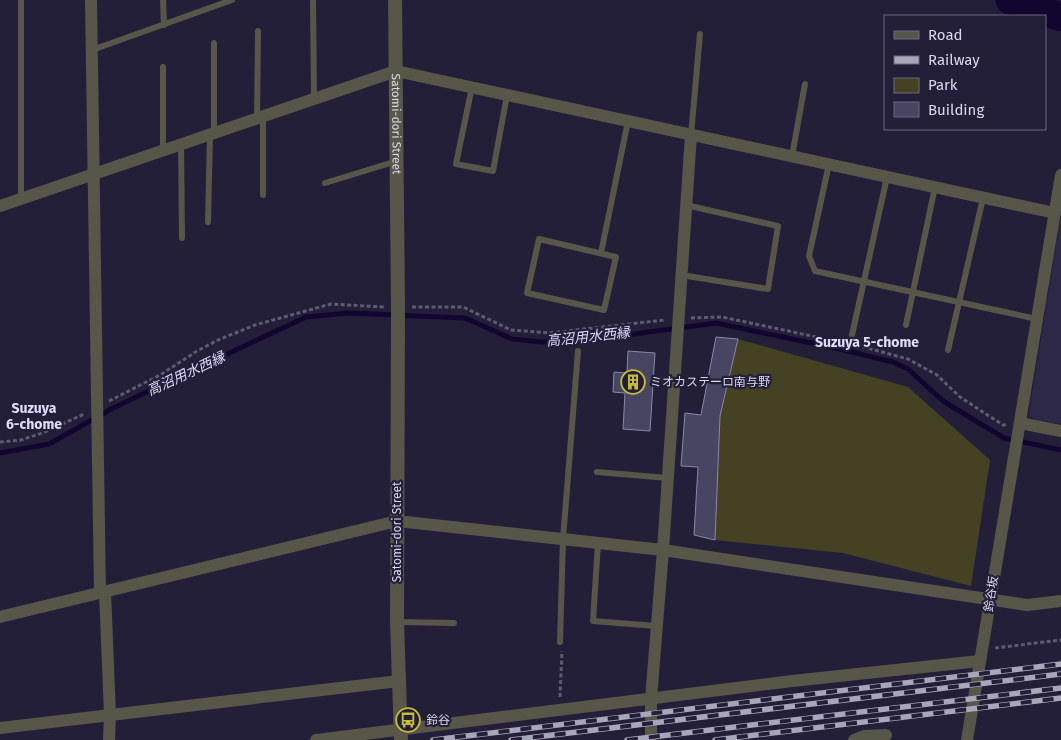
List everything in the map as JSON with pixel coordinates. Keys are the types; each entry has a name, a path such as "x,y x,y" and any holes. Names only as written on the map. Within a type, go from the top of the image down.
{"street":[{"path":"91,0 97,429 102,592 110,715 109,740"},
{"name":"Satomi-dori Street","path":"395,0 398,307 397,521 401,735"},
{"path":"0,206 396,71 1055,213"},
{"path":"651,740 651,699 691,135"},
{"name":"鈴谷坂","path":"967,740 1061,175"},
{"path":"1019,428 1061,431"},
{"path":"0,617 397,521 663,550 1027,605 1061,601"},
{"path":"316,740 401,735 559,710 981,655"},
{"path":"0,728 399,681"},
{"path":"854,740 864,736 886,734"}],"lane":[{"path":"21,0 21,198"},
{"path":"163,0 164,25"},
{"path":"92,50 232,0"},
{"path":"313,0 314,98"},
{"path":"258,31 263,195"},
{"path":"691,135 700,34"},
{"path":"208,222 214,43"},
{"path":"163,67 163,150"},
{"path":"792,156 805,84"},
{"path":"472,87 456,164 493,171 507,95"},
{"path":"601,253 628,121"},
{"path":"181,144 182,238"},
{"path":"324,183 397,161"},
{"path":"829,164 809,256 815,271 1037,319"},
{"path":"852,335 888,177"},
{"path":"906,325 935,187"},
{"path":"948,350 983,198"},
{"path":"682,275 768,290 778,226 686,205"},
{"path":"539,239 601,253 616,257 604,310 527,293 539,239"},
{"path":"560,642 563,539 578,352"},
{"path":"597,472 668,478"},
{"path":"598,543 593,621 656,626"},
{"path":"398,622 454,622"}],"path":[{"path":"0,442 21,440 45,432 160,375 218,340 255,325 331,304 463,308 511,330 549,334 678,323 722,317 881,351 908,359 937,375 960,397 1003,425 1019,428"},
{"path":"981,655 1061,640"},
{"path":"559,710 562,650 560,642"}],"shaded area":[{"path":"1061,213 1061,424 1033,419 1029,413"}],"green space":[{"path":"738,339 908,387 990,460 971,586 843,553 715,540 720,416"}],"building":[{"path":"716,337 738,339 720,416 715,540 694,535 698,467 681,466 685,413 701,415"},
{"name":"ミオカステーロ南与野","path":"628,351 655,353 650,431 623,429 625,393 613,392 614,372 627,373"}],"waterway":[{"path":"1010,0 1061,17"},
{"name":"高沼用水西縁","path":"0,453 49,444 113,408 306,317 349,313 465,318 512,339 542,342 589,340 716,323 893,362 908,369 943,401 1004,438 1061,450"}],"railway":[{"path":"433,740 1061,664"},
{"path":"511,740 1061,674"},
{"path":"627,740 1061,688"},
{"path":"715,740 1061,698"}],"place":[{"name":"ミオカステーロ南与野","path":"633,382"},
{"name":"鈴谷","path":"408,720"}],"district":[{"name":"Suzuya 5-chome","path":"867,342"},
{"name":"Suzuya 6-chome","path":"34,416"}]}
